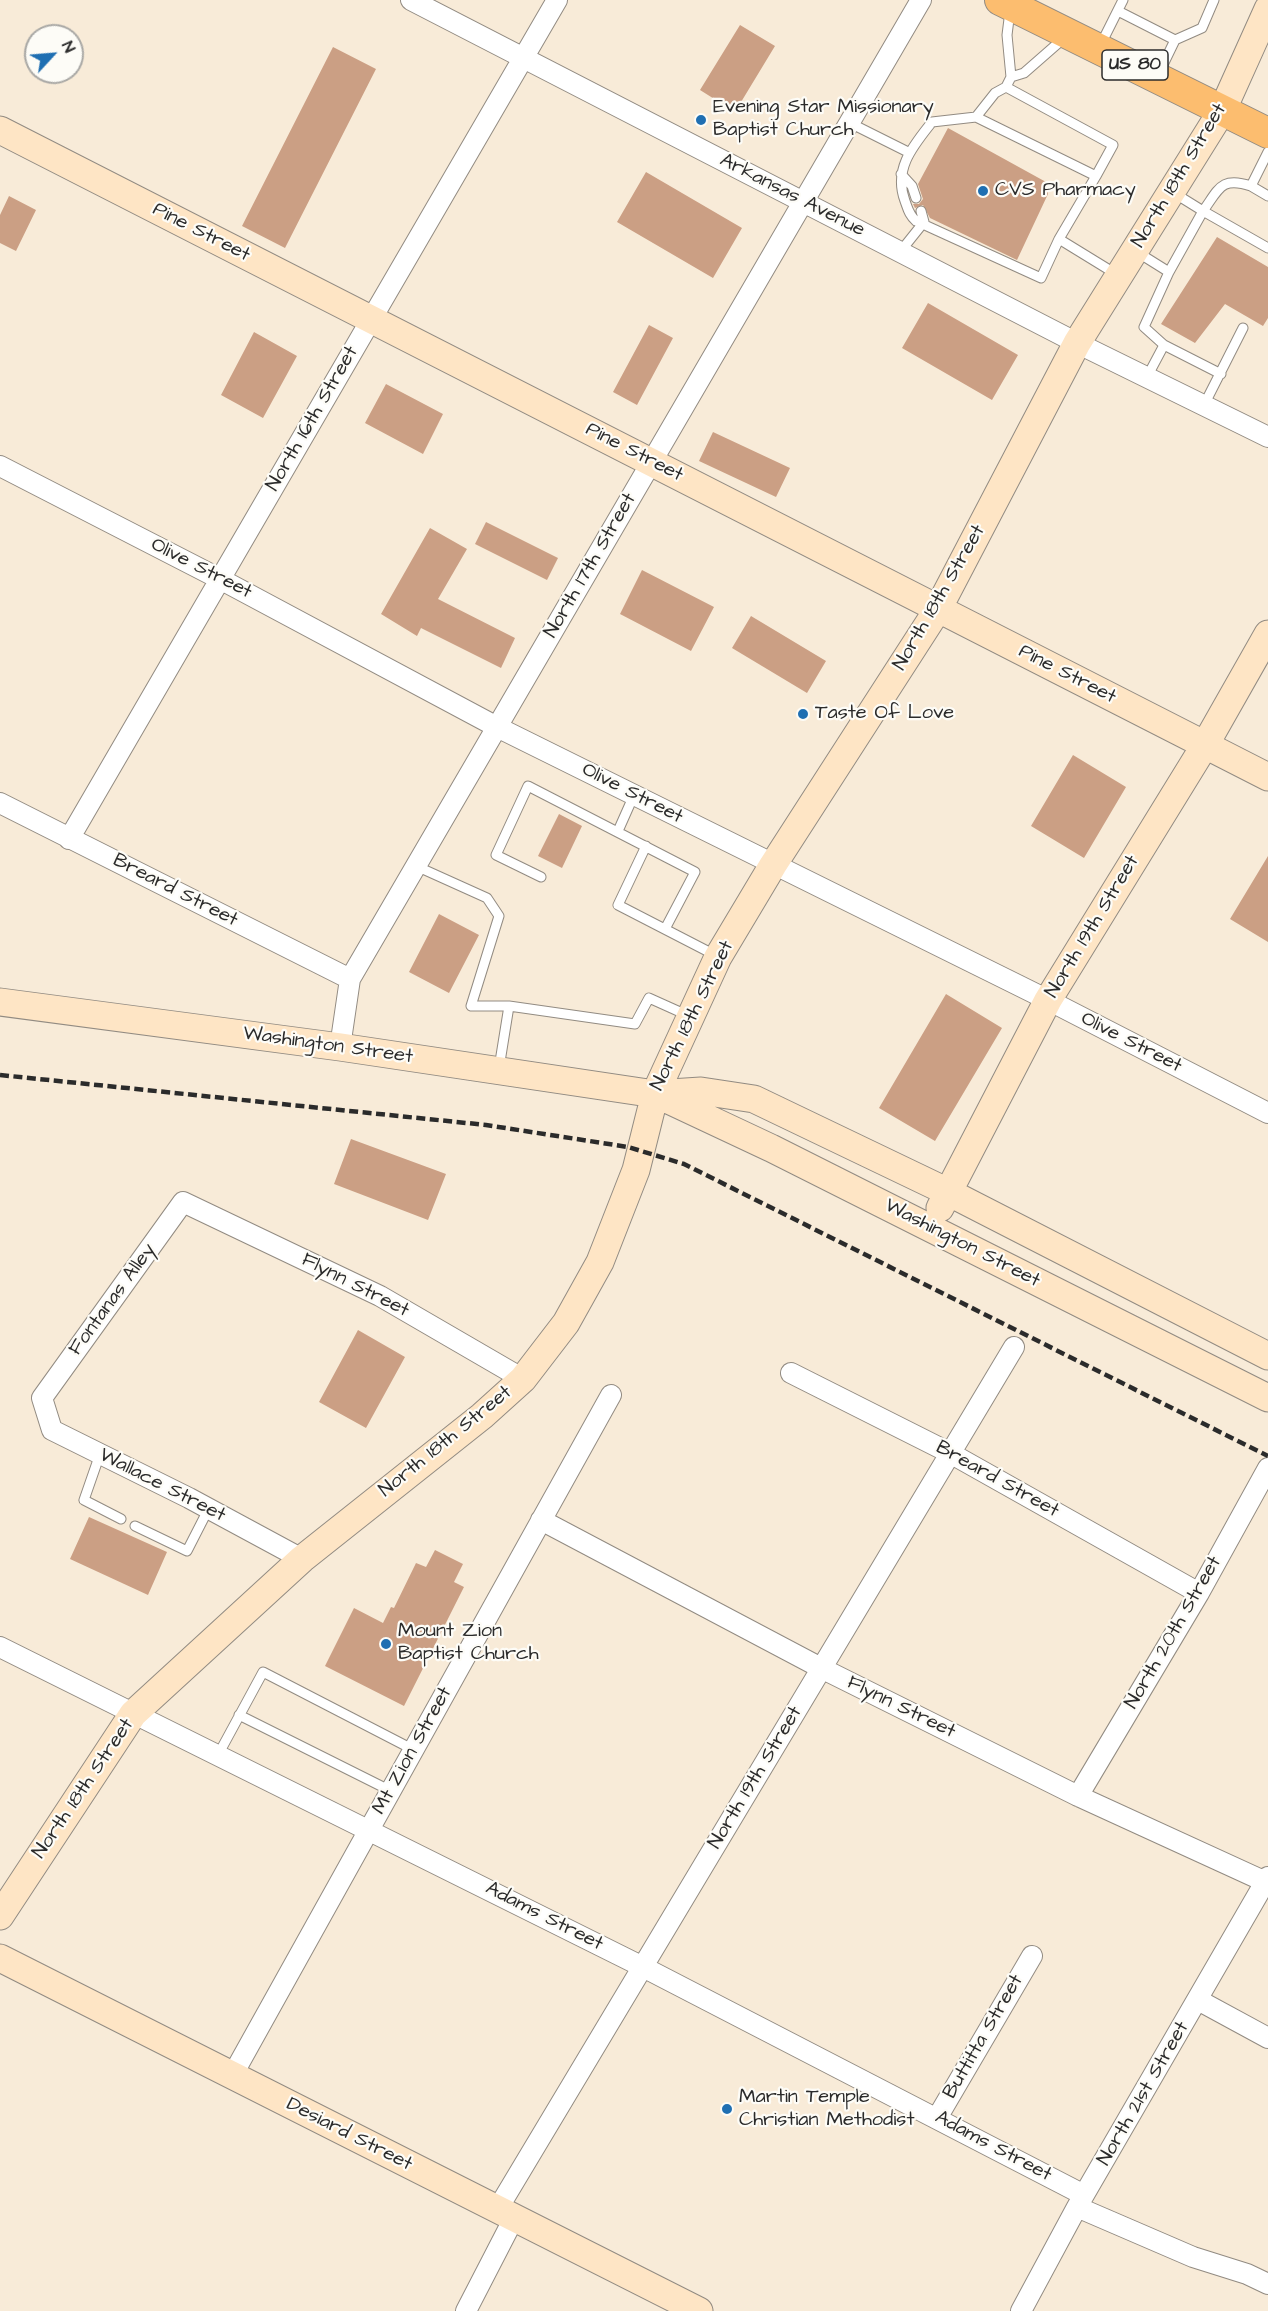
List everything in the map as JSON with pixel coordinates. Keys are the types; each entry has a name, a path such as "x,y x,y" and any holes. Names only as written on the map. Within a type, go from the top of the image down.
{"main road":[{"name":"US 80","path":"1005,3 1070,33 1268,133"}],"street":[{"name":"Arkansas Avenue","path":"411,0 1077,343 1268,437"},
{"name":"North 16th Street","path":"69,839 557,0"},
{"name":"North 17th Street","path":"340,1047 350,979 921,0"},
{"name":"North 18th Street","path":"0,1916 133,1714 302,1559 482,1416 523,1379 566,1323 600,1262 636,1170 655,1094 718,957 773,865 938,609 1077,343 1223,109 1265,24"},
{"name":"Pine Street","path":"0,130 1268,777"},
{"name":"Olive Street","path":"0,466 220,579 497,727 1048,1000 1268,1113"},
{"name":"North 19th Street","path":"930,1227 1048,1000 1204,745 1268,634"},
{"name":"Breard Street","path":"0,803 350,979"},
{"name":"Washington Street","path":"0,1002 340,1047 655,1094 701,1091 754,1099 948,1192 1268,1356"},
{"name":"Washington Street","path":"655,1094 930,1227 1268,1398"},
{"name":"Flynn Street","path":"183,1202 380,1296 523,1379"},
{"name":"Fontanas Alley","path":"42,1398 183,1202"},
{"name":"North 19th Street","path":"466,2311 505,2214 643,1967 1014,1347"},
{"name":"Breard Street","path":"791,1373 950,1453 1199,1593"},
{"name":"Mt Zion Street","path":"232,2076 611,1395"},
{"name":"Wallace Street","path":"42,1398 52,1430 209,1508 302,1559"},
{"name":"North 20th Street","path":"1078,1796 1199,1593 1268,1468"},
{"name":"Flynn Street","path":"541,1520 821,1668 1078,1796 1267,1880"},
{"name":"Adams Street","path":"0,1647 643,1967 937,2118 1081,2201 1193,2257 1247,2274 1268,2284"},
{"name":"North 21st Street","path":"1021,2311 1081,2201 1267,1880"},
{"name":"Buttitta Street","path":"937,2118 1032,1956"},
{"name":"Desiard Street","path":"0,1958 699,2311"},
{"path":"1198,2000 1268,2038"}],"lane":[{"path":"1099,48 1123,0"},
{"path":"1158,77 1175,40 1202,28 1214,0"},
{"path":"976,117 995,93 1006,87 1011,77 1005,3"},
{"path":"1118,11 1175,40"},
{"path":"1011,77 1024,73 1070,33"},
{"path":"1006,87 1113,145 1096,176 1059,239 1041,278 910,216 900,187 901,174 908,152 932,122 976,117 1096,176"},
{"path":"850,123 908,152"},
{"path":"1251,186 1268,152"},
{"path":"901,174 912,186 916,198"},
{"path":"1221,374 1164,345 1144,327 1169,272 1203,211 1223,183 1234,180 1251,186 1268,196"},
{"path":"1172,192 1268,248"},
{"path":"921,211 924,222"},
{"path":"900,252 924,222"},
{"path":"1059,239 1119,276"},
{"path":"1135,251 1169,272"},
{"path":"1204,405 1244,328"},
{"path":"1147,377 1164,345"},
{"path":"541,877 496,855 528,786 695,872 665,929"},
{"path":"618,831 634,795"},
{"path":"646,846 618,905 718,957"},
{"path":"416,866 487,898 499,915 471,1006 508,1006 635,1024 650,998 691,1017"},
{"path":"499,1071 508,1006"},
{"path":"100,1454 84,1500 121,1519"},
{"path":"135,1526 187,1551 209,1508"},
{"path":"218,1755 263,1672 414,1750"},
{"path":"239,1716 391,1791"}],"building":[{"path":"740,25 775,46 735,112 700,90"},
{"path":"333,47 376,69 285,248 242,226"},
{"name":"CVS Pharmacy","path":"948,128 1046,182 1048,194 1017,260 930,218 923,205 915,208 913,204 919,204 923,199 918,184"},
{"path":"646,172 742,228 713,278 617,222"},
{"path":"9,196 36,210 16,251 0,243 0,215"},
{"path":"1217,237 1268,267 1268,318 1263,326 1225,304 1195,343 1161,324"},
{"path":"928,303 1018,355 992,400 902,348"},
{"path":"649,325 673,338 637,405 613,392"},
{"path":"254,332 297,356 263,418 221,395"},
{"path":"386,384 443,414 423,454 365,423"},
{"path":"713,432 790,468 776,497 699,461"},
{"path":"486,522 558,558 547,580 475,544"},
{"path":"430,528 467,549 438,599 515,638 501,668 421,628 417,636 381,614"},
{"path":"642,570 714,607 691,651 620,614"},
{"path":"751,616 826,661 807,693 732,648"},
{"path":"1073,755 1126,787 1084,858 1031,826"},
{"path":"559,814 582,826 562,868 538,856"},
{"path":"1268,856 1268,942 1230,919"},
{"path":"439,914 479,935 449,993 409,972"},
{"path":"946,994 1002,1028 935,1141 879,1108"},
{"path":"351,1139 446,1174 428,1220 334,1184"},
{"path":"358,1330 405,1357 366,1428 319,1402"},
{"path":"89,1517 167,1552 148,1595 70,1559"},
{"name":"Mount Zion Baptist Church","path":"435,1550 463,1564 454,1582 464,1587 404,1706 325,1666 354,1608 383,1623 391,1607 394,1608 416,1563 426,1567"}],"railway":[{"path":"0,1075 486,1125 628,1147 684,1164 1268,1456"}],"place":[{"name":"Evening Star Missionary Baptist Church","path":"701,120"},
{"name":"CVS Pharmacy","path":"983,191"},
{"name":"Taste Of Love","path":"803,714"},
{"name":"Mount Zion Baptist Church","path":"386,1644"},
{"name":"Martin Temple Christian Methodist","path":"727,2109"}]}
